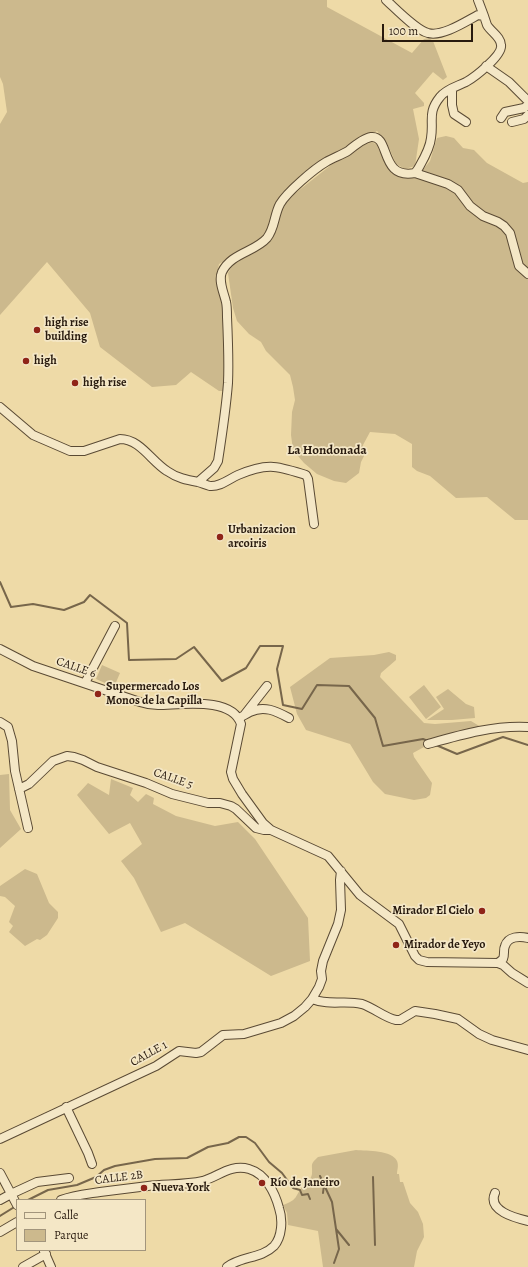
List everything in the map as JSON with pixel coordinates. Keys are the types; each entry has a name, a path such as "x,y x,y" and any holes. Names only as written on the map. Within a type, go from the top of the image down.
{"street":[{"path":"386,0 419,29 432,34 447,31 478,15 484,16"},
{"path":"415,172 418,169 431,140 432,111 440,97 476,75 498,55 502,46 500,40 487,25 478,0"},
{"path":"486,66 509,82 528,101"},
{"path":"452,89 453,112 466,122"},
{"path":"500,118 506,112 524,108 528,105"},
{"path":"512,122 524,119 528,115"},
{"path":"198,482 214,468 218,461 227,390 227,316 226,302 221,284 222,273 238,255 258,246 267,238 273,228 280,203 325,162 372,137 378,139 382,143 394,170 400,172 415,172 448,184 458,190 470,206 483,216 504,226 510,233 519,266 528,274"},
{"path":"0,407 33,435 60,448 70,451 84,451 120,439 126,439 133,442 166,471 180,478 210,486 217,485 238,475 263,466 276,466 306,475 308,479 314,524"},
{"path":"85,683 115,626"},
{"name":"CALLE 6","path":"0,650 33,666 148,704 204,704 225,709 241,717"},
{"path":"267,686 241,717 231,772 233,779 256,815 271,830 325,854 366,900 399,924 415,956 419,960 427,962 498,962 503,964 512,973 528,983"},
{"path":"241,717 254,710 266,708 289,718"},
{"path":"0,722 8,727 12,741 15,771 28,828"},
{"path":"428,744 493,729 517,726 528,727"},
{"name":"CALLE 5","path":"19,789 30,784 53,761 67,756 83,760 97,767 146,783 172,794 208,803 226,805 236,809 256,828 271,830"},
{"name":"CALLE 1","path":"0,1139 156,1066 179,1051 199,1052 223,1035 244,1034 285,1021 303,1010 312,999 321,982 323,961 336,930 340,914 341,871"},
{"path":"498,962 504,959 505,945 508,941 517,937 528,938"},
{"path":"312,999 326,1003 347,1002 362,1004 396,1020 403,1018 414,1011 435,1014 458,1020 492,1040 528,1050"},
{"path":"66,1107 92,1164"},
{"name":"CALLE 2B","path":"64,1199 76,1195 83,1197 148,1186 185,1184 204,1180 232,1168 250,1169 264,1179 276,1198 280,1211 281,1233 274,1246 264,1254 237,1262 227,1267"},
{"path":"0,1174 16,1204"},
{"path":"0,1200 37,1182 69,1178"},
{"path":"495,1193 495,1205 500,1210 512,1217 528,1221"},
{"path":"0,1232 16,1223"},
{"path":"23,1267 45,1252 51,1267"}],"green space":[{"path":"0,0 327,0 327,7 412,53 424,39 429,38 433,41 447,77 443,80 433,72 415,93 424,103 424,106 413,109 419,139 415,166 405,169 396,164 387,143 377,131 300,176 275,205 270,226 260,239 219,264 217,274 223,308 225,388 223,391 219,391 191,372 176,385 152,387 100,347 90,313 47,262 0,315 0,124 7,112 3,84 0,77"},
{"path":"446,136 454,138 463,148 474,150 487,163 523,183 528,182 528,520 515,520 487,497 456,498 430,476 417,471 412,467 412,444 395,434 370,432 363,445 364,456 359,473 346,483 334,481 317,474 304,463 293,450 291,435 292,412 295,400 290,375 266,351 261,342 249,334 237,321 233,308 228,273 235,261 258,249 274,234 279,214 288,199 331,165 362,146 372,142 379,146 391,171 404,178 417,177 430,161 437,138"},
{"path":"389,652 396,655 396,660 381,673 380,677 424,723 435,724 471,721 481,727 424,747 413,753 414,757 432,783 430,795 426,798 414,800 385,794 373,782 350,744 306,730 297,714 290,687 330,658 374,655"},
{"path":"102,665 120,673 114,687 96,679"},
{"path":"424,685 441,707 426,719 409,697"},
{"path":"448,689 466,704 474,707 475,718 427,720 444,709 436,697"},
{"path":"9,774 10,810 21,829 0,848 0,775"},
{"path":"111,779 133,788 130,795 138,802 146,794 154,798 153,804 176,816 215,826 238,822 255,839 308,918 310,961 271,976 185,923 161,932 134,878 121,861 142,844 130,823 109,834 77,795 88,783 109,795"},
{"path":"25,869 37,874 49,903 58,912 58,918 47,935 40,940 37,939 25,946 9,932 13,926 9,922 15,906 5,897 0,896 0,886"},
{"path":"356,1150 385,1153 394,1157 397,1161 397,1174 399,1174 400,1182 403,1182 410,1203 418,1212 423,1224 424,1237 417,1251 414,1267 323,1267 318,1231 288,1225 287,1213 283,1205 294,1199 310,1179 312,1174 312,1164 315,1160 318,1157"}],"waterway":[{"path":"0,582 11,607 33,604 64,610 84,602 90,595 127,623 129,660 176,659 194,647 222,681 246,668 260,646 283,646 277,669 283,705 302,709 317,685 349,686 375,718 383,746 423,739 428,741"},
{"path":"436,745 457,754 503,737 528,745"},
{"path":"30,1199 48,1190 77,1185 96,1177 104,1170 115,1166 155,1159 187,1158 208,1147 228,1143 239,1137 246,1137 255,1143 269,1162 282,1173 293,1188 300,1190 302,1195 308,1194 310,1199"},
{"path":"320,1176 332,1202 339,1249 334,1263"},
{"path":"373,1177 375,1245"},
{"path":"323,1193 324,1185"},
{"path":"0,1216 16,1206"},
{"path":"336,1229 349,1245"}],"place":[{"name":"high rise building","path":"37,330"},
{"name":"high","path":"26,361"},
{"name":"high rise","path":"75,383"},
{"name":"Urbanizacion arcoiris","path":"220,537"},
{"name":"Supermercado Los Monos de la Capilla","path":"98,694"},
{"name":"Mirador El Cielo","path":"482,911"},
{"name":"Mirador de Yeyo","path":"396,945"},
{"name":"Río de Janeiro","path":"262,1183"},
{"name":"Nueva York","path":"144,1188"}],"district":[{"name":"La Hondonada","path":"327,451"}]}
